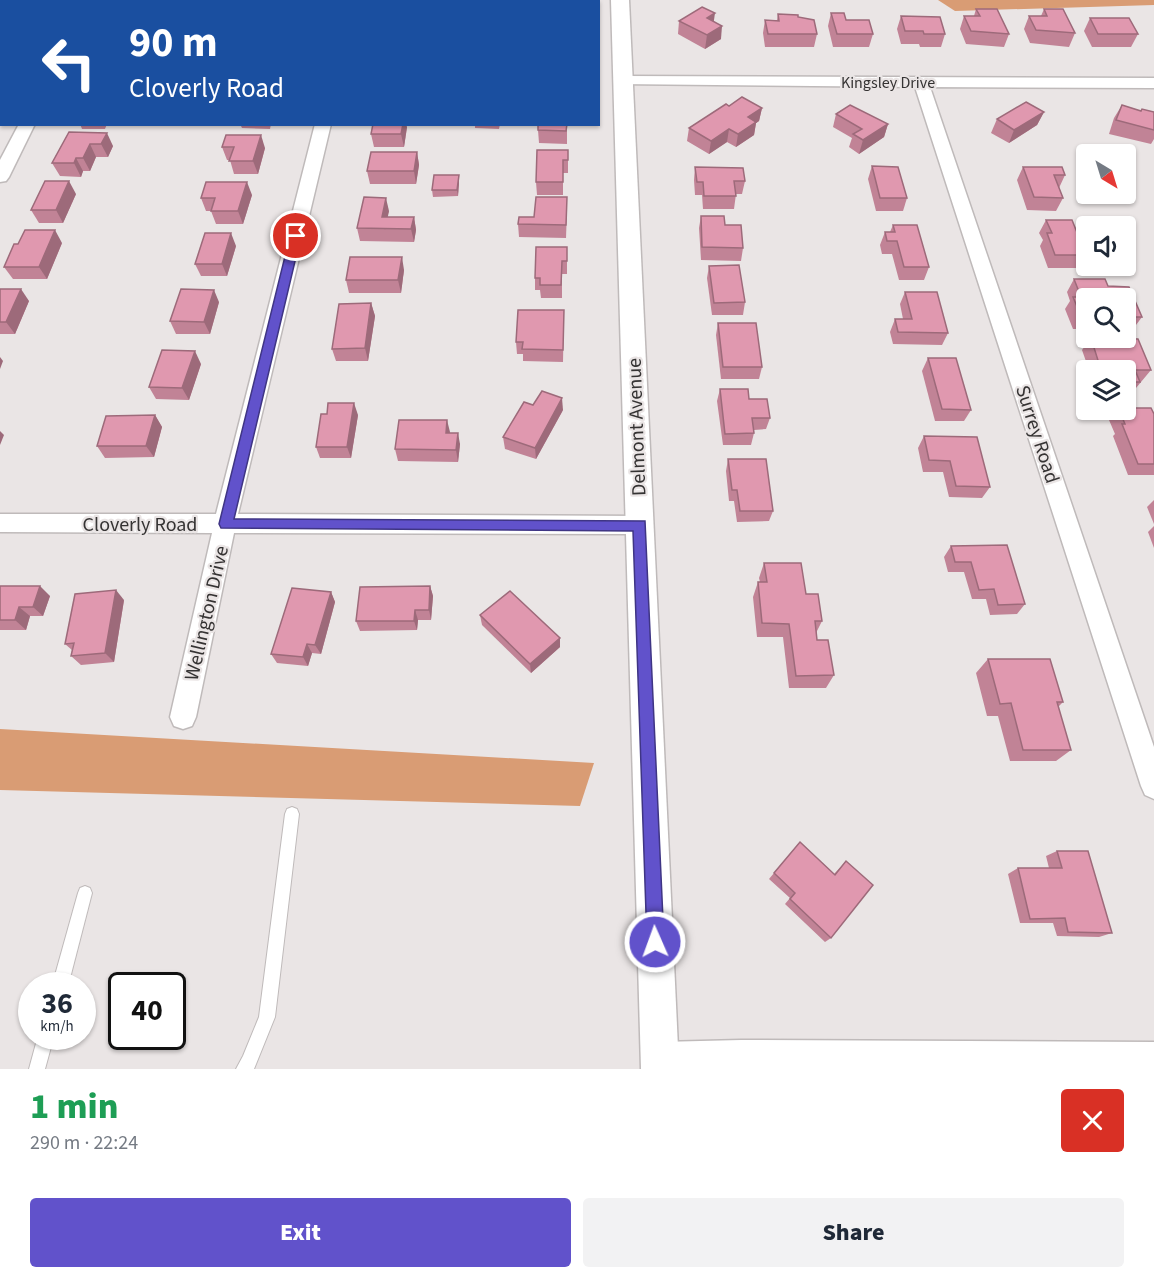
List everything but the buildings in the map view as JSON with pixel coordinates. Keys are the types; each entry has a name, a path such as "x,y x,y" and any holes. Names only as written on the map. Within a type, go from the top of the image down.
{"street":[{"name":"Delmont Avenue","path":"620,0 660,1063"},
{"name":"Kingsley Drive","path":"623,81 1154,83"},
{"name":"Surrey Road","path":"921,82 1154,786"},
{"path":"0,177 26,126"},
{"name":"Wellington Drive","path":"183,717 225,524 323,126"},
{"name":"Cloverly Road","path":"0,524 640,525"},
{"path":"660,1063 741,1055 1154,1058"}],"lane":[{"path":"244,1069 267,1017 292,814"},
{"path":"64,972 85,893"},
{"path":"37,1069 42,1050"}],"shaded area":[{"path":"938,0 1154,0 1154,5 955,11"},
{"path":"0,729 594,763 580,806 0,790"}],"route":[{"path":"296,236 225,524 640,525 655,942"}]}
